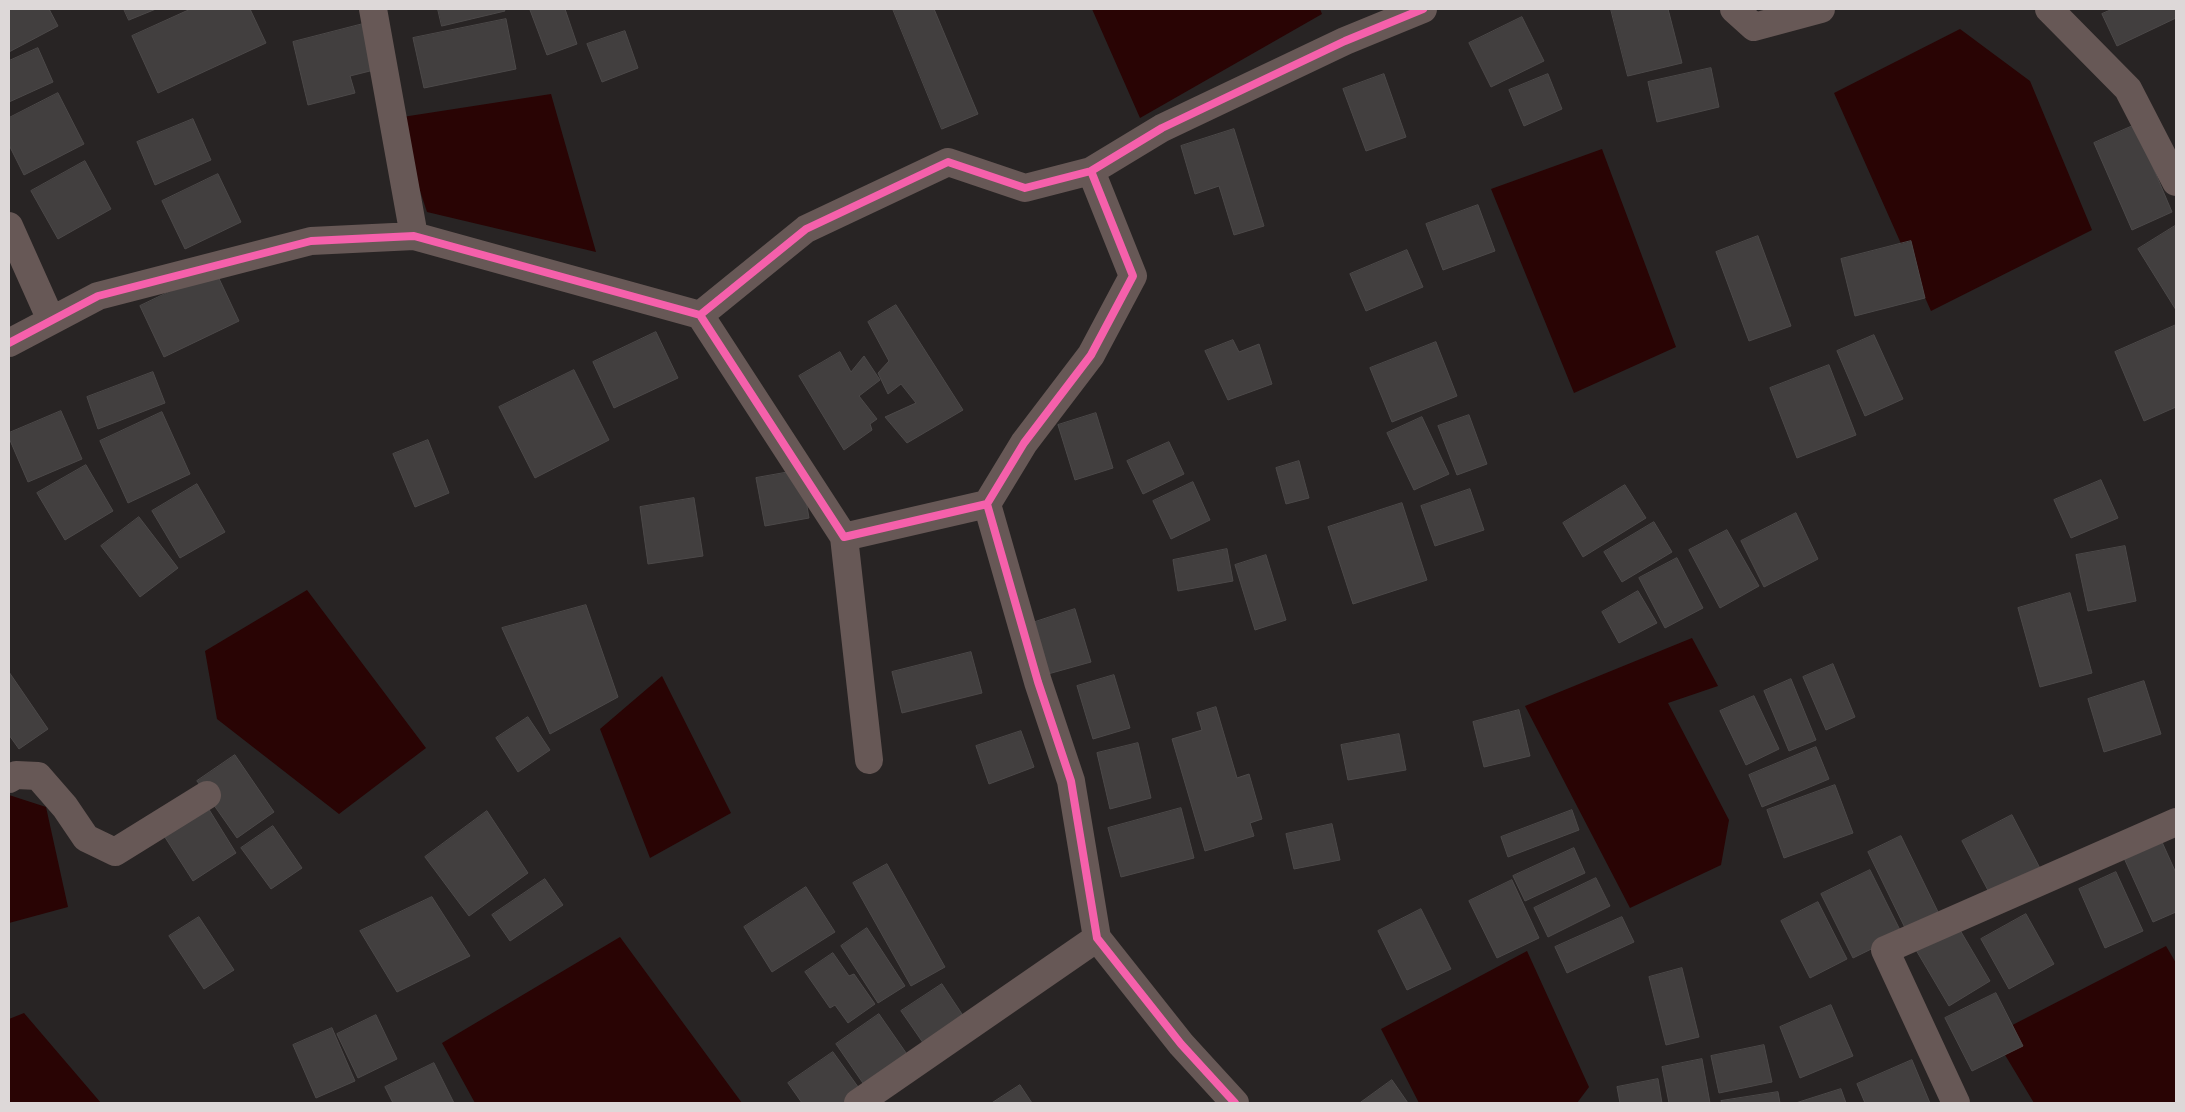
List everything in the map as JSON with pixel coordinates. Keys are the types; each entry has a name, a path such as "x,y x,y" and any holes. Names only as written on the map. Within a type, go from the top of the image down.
{"street":[{"path":"373,9 414,236"},
{"path":"700,315 806,228 948,162 1026,188 1091,170 1162,128 1344,41 1423,9"},
{"path":"1734,9 1754,27 1821,9"},
{"path":"2050,9 2128,89 2176,182"},
{"path":"844,537 986,504 1024,443 1091,355 1133,276 1091,170"},
{"path":"9,226 51,320"},
{"path":"9,343 98,296 311,241 414,236 700,315 844,537 869,760"},
{"path":"986,504 1038,682 1071,781 1096,938 1181,1044 1236,1103"},
{"path":"9,779 16,775 38,776 65,807 86,838 115,852 207,795"},
{"path":"1956,1103 1885,950 2176,822"},
{"path":"858,1103 1096,938"}],"shaded area":[{"path":"1092,9 1320,9 1322,14 1140,118"},
{"path":"1960,29 2030,81 2092,230 1931,311 1834,93"},
{"path":"551,94 596,252 427,212 396,118"},
{"path":"1602,149 1676,347 1574,393 1491,189"},
{"path":"307,590 426,748 339,814 217,719 205,651"},
{"path":"1692,638 1718,686 1668,703 1729,820 1721,865 1630,908 1525,706"},
{"path":"662,676 731,813 650,858 600,729"},
{"path":"9,795 46,807 68,907 9,923"},
{"path":"620,937 742,1103 475,1103 442,1043"},
{"path":"2166,946 2176,963 2176,1103 2034,1103 1993,1035"},
{"path":"1527,951 1589,1087 1577,1103 1419,1103 1381,1029"},
{"path":"24,1013 101,1103 9,1103 9,1019"}],"building":[{"path":"9,9 49,9 58,26 9,52"},
{"path":"124,9 156,9 129,20"},
{"path":"191,9 250,9 266,43 158,93 132,36"},
{"path":"438,9 504,9 505,11 442,26"},
{"path":"565,9 577,44 547,55 530,10"},
{"path":"893,9 934,9 978,114 942,129"},
{"path":"1611,9 1668,9 1682,63 1628,76"},
{"path":"2113,9 2176,9 2176,18 2117,46 2102,14"},
{"path":"1522,17 1544,61 1491,87 1469,43"},
{"path":"506,19 516,69 424,88 413,38"},
{"path":"363,24 374,70 350,76 355,93 308,105 293,42"},
{"path":"625,31 638,68 602,82 587,44"},
{"path":"38,48 53,82 9,102 9,61"},
{"path":"1711,68 1719,107 1657,122 1648,82"},
{"path":"1384,74 1406,137 1366,151 1343,89"},
{"path":"1548,74 1562,109 1524,126 1509,90"},
{"path":"58,93 84,144 24,175 9,145 9,118"},
{"path":"193,119 211,160 155,185 137,142"},
{"path":"2135,125 2172,212 2132,230 2094,143"},
{"path":"1234,129 1264,226 1234,235 1219,186 1195,194 1181,146"},
{"path":"85,161 111,209 58,239 31,191"},
{"path":"218,174 241,222 185,249 162,201"},
{"path":"1478,205 1495,251 1443,270 1426,224"},
{"path":"2176,227 2176,310 2138,249"},
{"path":"1758,236 1791,326 1749,341 1716,252"},
{"path":"1911,241 1925,298 1855,316 1841,259"},
{"path":"1407,250 1423,287 1366,311 1350,274"},
{"path":"215,270 239,321 164,357 140,306"},
{"path":"896,305 963,410 907,443 885,417 916,403 901,384 888,394 878,373 889,361 868,322"},
{"path":"2176,325 2176,407 2144,421 2115,352"},
{"path":"656,332 678,378 614,408 593,362"},
{"path":"1874,335 1903,399 1865,416 1837,351"},
{"path":"1233,340 1239,352 1259,344 1272,384 1228,400 1205,351"},
{"path":"1436,342 1457,396 1392,422 1370,368"},
{"path":"840,352 851,372 864,356 880,380 859,396 877,419 870,424 872,430 844,450 799,376"},
{"path":"1829,365 1856,435 1797,458 1770,388"},
{"path":"574,370 609,440 535,478 499,407"},
{"path":"153,372 165,403 98,429 87,397"},
{"path":"61,411 82,459 28,482 9,438 9,433"},
{"path":"162,412 190,474 128,503 100,441"},
{"path":"1096,413 1113,468 1075,480 1058,425"},
{"path":"1469,415 1487,464 1457,475 1438,426"},
{"path":"1422,417 1449,474 1414,490 1387,433"},
{"path":"428,440 449,493 415,507 393,454"},
{"path":"1169,442 1184,474 1143,494 1127,461"},
{"path":"1299,461 1309,498 1286,504 1276,468"},
{"path":"86,465 113,511 65,540 37,493"},
{"path":"801,470 809,518 765,526 756,478"},
{"path":"2101,480 2118,518 2071,538 2054,500"},
{"path":"1193,482 1210,520 1171,539 1153,501"},
{"path":"197,484 225,532 180,558 152,511"},
{"path":"1625,485 1646,518 1583,557 1563,523"},
{"path":"1470,489 1484,530 1435,546 1421,506"},
{"path":"694,498 703,556 648,564 640,507"},
{"path":"1402,503 1427,580 1353,604 1328,527"},
{"path":"1796,513 1818,559 1764,587 1741,541"},
{"path":"139,517 178,568 140,597 101,546"},
{"path":"1654,522 1672,552 1622,582 1604,552"},
{"path":"1727,530 1759,586 1720,608 1689,550"},
{"path":"2125,546 2136,601 2088,611 2076,555"},
{"path":"1227,549 1233,581 1178,591 1173,560"},
{"path":"1266,555 1286,620 1255,630 1235,565"},
{"path":"1677,558 1703,608 1665,628 1639,578"},
{"path":"1638,591 1657,623 1619,643 1602,612"},
{"path":"2070,593 2092,673 2040,687 2018,608"},
{"path":"586,605 618,697 550,734 502,628"},
{"path":"1075,609 1091,662 1048,674 1032,623"},
{"path":"971,652 982,693 902,713 892,672"},
{"path":"1833,664 1855,717 1826,730 1803,677"},
{"path":"9,672 48,729 19,749 9,735"},
{"path":"1114,675 1130,728 1093,739 1077,686"},
{"path":"1791,679 1816,740 1789,751 1764,691"},
{"path":"2144,681 2161,734 2104,752 2088,699"},
{"path":"1754,696 1779,749 1746,765 1720,711"},
{"path":"1216,707 1237,778 1249,774 1262,819 1250,823 1254,836 1205,851 1172,739 1202,730 1197,713"},
{"path":"1519,710 1530,756 1484,767 1473,722"},
{"path":"528,717 550,750 518,772 496,738"},
{"path":"1021,731 1034,767 989,784 976,746"},
{"path":"1399,734 1406,770 1348,780 1341,745"},
{"path":"1138,743 1151,798 1110,809 1097,753"},
{"path":"1816,747 1829,779 1762,807 1749,775"},
{"path":"235,755 274,812 237,838 197,781"},
{"path":"1835,785 1853,833 1784,858 1767,810"},
{"path":"205,803 236,853 193,881 161,831"},
{"path":"1181,808 1194,858 1121,877 1108,828"},
{"path":"1572,810 1579,830 1508,857 1501,837"},
{"path":"487,811 528,873 469,916 425,857"},
{"path":"2012,815 2042,872 1992,898 1962,841"},
{"path":"1332,824 1340,860 1294,869 1286,834"},
{"path":"273,826 302,868 271,889 241,848"},
{"path":"1901,836 1941,918 1908,934 1868,852"},
{"path":"2162,842 2176,873 2176,912 2153,922 2124,858"},
{"path":"1574,848 1585,873 1525,901 1513,876"},
{"path":"887,864 945,967 911,986 853,883"},
{"path":"1870,870 1902,934 1853,958 1821,894"},
{"path":"2116,872 2143,931 2105,948 2079,889"},
{"path":"1596,878 1610,906 1548,937 1534,908"},
{"path":"545,879 563,905 510,941 492,915"},
{"path":"1512,880 1539,938 1497,958 1469,901"},
{"path":"806,887 835,932 772,972 744,927"},
{"path":"432,897 470,956 397,992 360,931"},
{"path":"1818,902 1847,959 1810,978 1781,921"},
{"path":"1421,909 1451,969 1407,990 1378,931"},
{"path":"2026,914 2054,964 2009,989 1981,939"},
{"path":"199,917 234,970 204,989 169,936"},
{"path":"1622,917 1634,942 1567,973 1555,947"},
{"path":"1957,925 1990,981 1949,1006 1916,950"},
{"path":"867,928 905,986 878,1003 841,946"},
{"path":"833,953 849,976 854,974 875,1004 848,1023 835,1005 830,1008 805,972"},
{"path":"1682,968 1699,1037 1666,1045 1649,977"},
{"path":"942,984 968,1023 928,1050 901,1011"},
{"path":"1996,993 2023,1046 1972,1071 1945,1018"},
{"path":"1831,1005 1853,1056 1800,1078 1780,1027"},
{"path":"879,1014 911,1060 867,1089 836,1044"},
{"path":"376,1015 397,1059 358,1078 337,1034"},
{"path":"332,1028 355,1081 316,1098 293,1045"},
{"path":"1764,1045 1772,1082 1719,1093 1711,1056"},
{"path":"833,1052 861,1091 844,1103 802,1103 788,1083"},
{"path":"1702,1059 1710,1103 1669,1103 1662,1067"},
{"path":"1912,1060 1930,1103 1865,1103 1857,1084"},
{"path":"434,1063 454,1103 393,1103 385,1087"},
{"path":"1658,1079 1662,1103 1620,1103 1617,1087"},
{"path":"1392,1080 1408,1103 1360,1103"},
{"path":"1020,1085 1032,1103 992,1103"},
{"path":"1841,1089 1846,1103 1796,1103"},
{"path":"1778,1092 1780,1103 1722,1103 1721,1101"}],"cycle path":[{"path":"9,343 98,296 311,241 414,236 700,315 806,229 948,162 1025,188 1091,171 1162,128 1345,41 1423,9"},
{"path":"700,315 844,537 987,504 1024,443 1091,355 1133,276 1091,171"},
{"path":"987,504 1038,682 1071,781 1097,938 1181,1044 1235,1103"}]}
